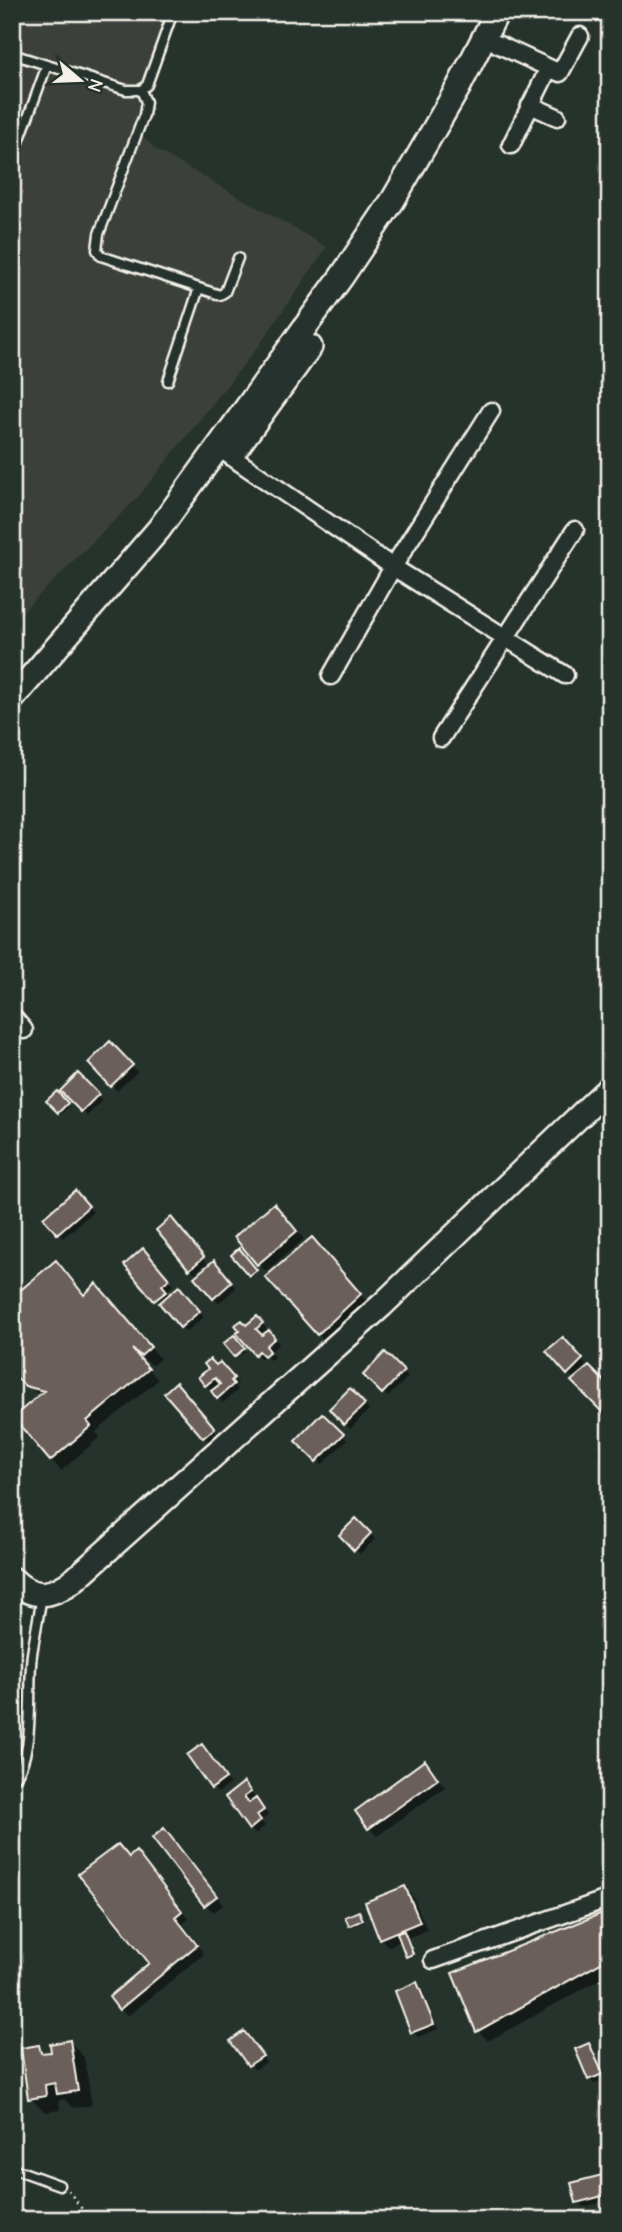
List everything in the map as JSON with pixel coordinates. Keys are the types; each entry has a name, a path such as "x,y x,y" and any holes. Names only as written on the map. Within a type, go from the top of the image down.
{"main road":[{"path":"224,451 393,200 458,88 497,12"},
{"path":"12,699 93,609 193,485 224,451 343,301 412,198 513,12"},
{"path":"12,1579 32,1594 42,1595 53,1594 75,1579 382,1305 610,1087"}],"street":[{"path":"497,44 560,73 580,36"},
{"path":"512,145 549,68"},
{"path":"530,105 558,117"},
{"path":"331,676 393,567 491,411"},
{"path":"224,451 393,567 565,675"},
{"path":"441,738 575,530"},
{"path":"12,1016 24,1030"},
{"path":"433,1960 610,1898"}],"lane":[{"path":"12,54 127,90 141,90 147,85 173,12"},
{"path":"12,161 47,65"},
{"path":"141,90 146,102 144,115 99,234 97,250 101,256 220,295 225,292 238,258"},
{"path":"168,381 199,288"},
{"path":"12,1782 18,1775 26,1745 32,1653 42,1595"},
{"path":"12,2168 59,2185"}],"path":[{"path":"59,2185 77,2199 90,2220"}],"shaded area":[{"path":"12,12 169,12 136,129 155,149 327,247 260,344 138,497 12,622"}],"building":[{"path":"110,1041 133,1065 110,1087 88,1063"},
{"path":"78,1073 99,1094 81,1112 60,1091"},
{"path":"57,1091 68,1103 58,1113 46,1101"},
{"path":"75,1190 89,1206 57,1234 43,1218"},
{"path":"274,1203 297,1231 257,1265 234,1237"},
{"path":"171,1217 204,1257 189,1270 156,1230"},
{"path":"312,1237 361,1294 317,1335 265,1277"},
{"path":"143,1248 169,1279 162,1285 167,1291 154,1301 124,1265"},
{"path":"239,1248 257,1270 249,1276 231,1255"},
{"path":"56,1260 84,1295 96,1283 151,1347 141,1356 132,1349 149,1369 87,1421 91,1426 50,1461 13,1417 44,1391 25,1386 12,1373 12,1287 17,1293"},
{"path":"214,1260 232,1282 213,1299 194,1277"},
{"path":"179,1286 200,1311 180,1328 159,1303"},
{"path":"257,1316 263,1323 256,1329 262,1335 269,1330 275,1338 266,1346 270,1351 264,1356 259,1351 255,1355 236,1333 240,1331 235,1325 242,1320 246,1325"},
{"path":"234,1335 245,1348 234,1357 223,1344"},
{"path":"563,1337 583,1359 567,1375 546,1351"},
{"path":"385,1352 404,1371 382,1394 363,1375"},
{"path":"210,1359 216,1365 220,1362 234,1378 231,1381 234,1384 217,1399 211,1391 220,1384 215,1378 205,1386 198,1377 208,1369 204,1364"},
{"path":"589,1366 610,1387 610,1420 571,1381"},
{"path":"176,1382 215,1428 203,1438 164,1393"},
{"path":"350,1388 365,1404 344,1425 329,1409"},
{"path":"322,1413 344,1434 316,1462 295,1441"},
{"path":"356,1518 371,1533 354,1551 339,1535"},
{"path":"202,1744 226,1778 211,1789 187,1755"},
{"path":"425,1760 438,1779 368,1829 355,1811"},
{"path":"244,1782 251,1792 244,1797 249,1803 256,1798 264,1810 257,1815 261,1820 249,1830 225,1797"},
{"path":"164,1828 217,1896 204,1906 152,1838"},
{"path":"118,1844 129,1857 136,1851 182,1911 175,1917 197,1945 119,2010 109,1997 149,1963 78,1874"},
{"path":"405,1886 420,1922 379,1939 365,1902"},
{"path":"610,1910 610,1958 476,2032 452,1973"},
{"path":"359,1911 363,1920 349,1926 345,1917"},
{"path":"404,1931 413,1954 406,1957 397,1933"},
{"path":"417,1982 434,2024 411,2033 395,1991"},
{"path":"244,2031 263,2056 248,2066 230,2041"},
{"path":"70,2040 78,2091 57,2094 55,2083 45,2085 46,2096 28,2099 21,2048 39,2045 41,2053 51,2052 50,2044"},
{"path":"589,2043 603,2074 588,2080 575,2049"},
{"path":"610,2173 610,2194 576,2203 571,2183"}]}
